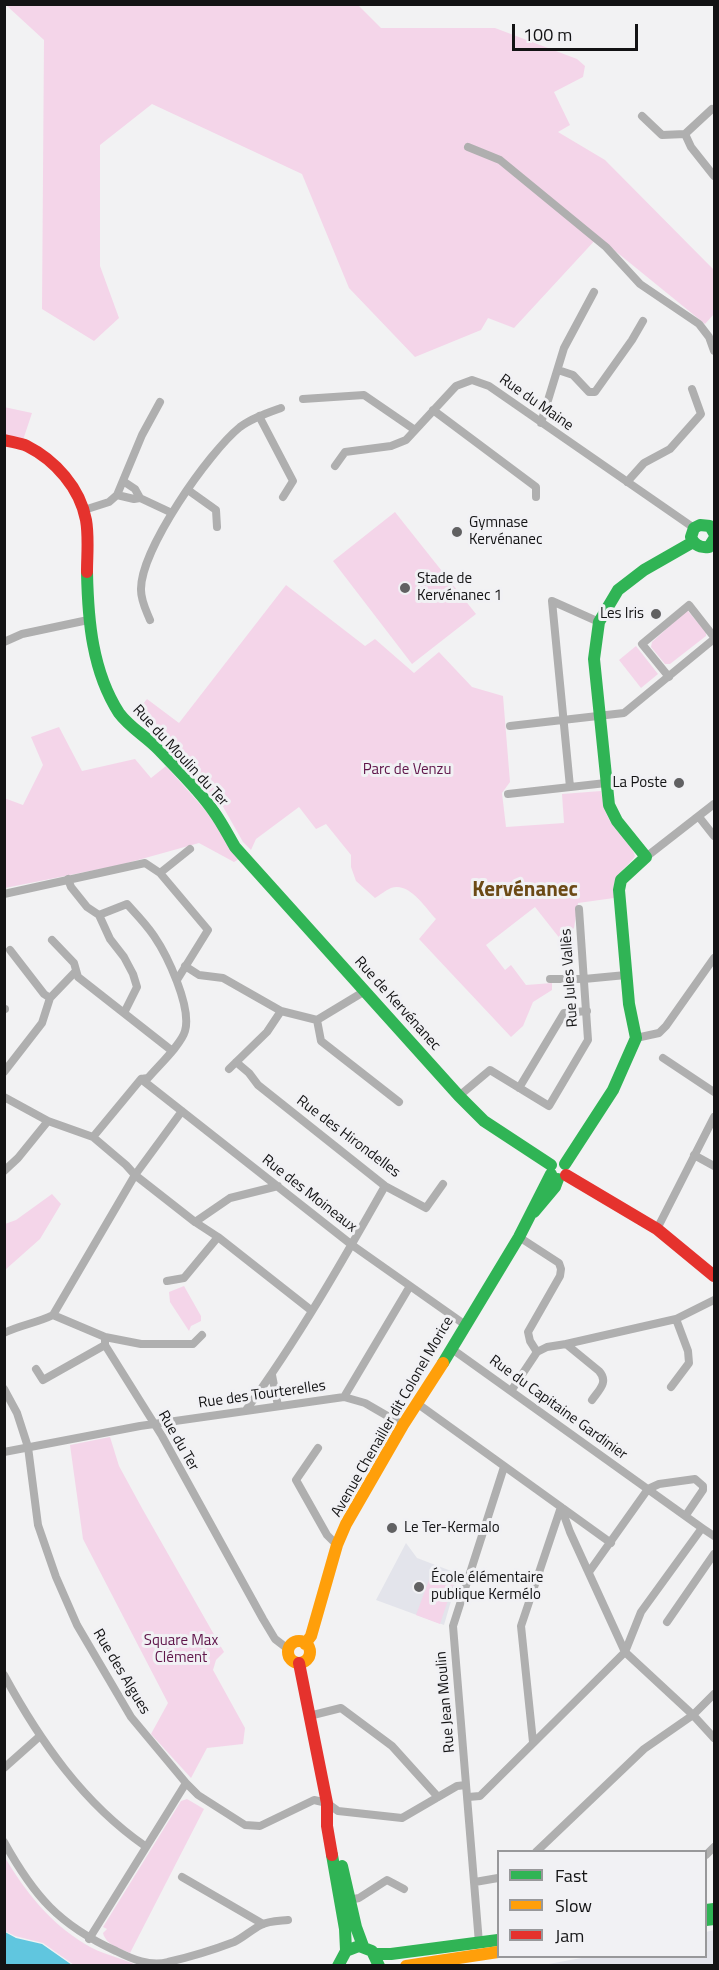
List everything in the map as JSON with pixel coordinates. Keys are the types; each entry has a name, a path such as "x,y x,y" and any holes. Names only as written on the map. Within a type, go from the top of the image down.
{"street":[{"path":"642,116 662,135 685,134 712,108"},
{"path":"685,134 691,147 714,176"},
{"path":"468,147 500,160 606,247 640,285 699,324 709,337 714,351"},
{"path":"541,423 564,348 594,292"},
{"path":"558,370 573,375 589,392 595,392 643,321"},
{"name":"Rue du Maine","path":"335,466 345,452 391,446 406,440 456,386 472,380 489,386 694,528"},
{"path":"627,482 644,462 670,449 701,414 692,389"},
{"path":"303,399 364,395 415,430"},
{"path":"84,510 109,502 117,495 142,435 160,402"},
{"path":"150,620 143,604 141,589 144,571 154,545 172,513 221,445 241,426 281,408"},
{"path":"433,410 536,487 536,497"},
{"path":"259,416 293,481 283,498"},
{"name":"Rue du Moulin du Ter","path":"4,440 14,441 34,450 57,467 79,496 86,521 88,620 103,678 119,712 129,724 157,748 213,810 235,847"},
{"path":"123,481 135,489 140,498"},
{"path":"188,490 216,510 217,527"},
{"path":"117,495 140,498 172,513"},
{"path":"700,525 713,535 702,548 693,542 692,532 700,525"},
{"path":"646,857 613,814 609,805 594,659 599,622 618,590 644,570 693,542"},
{"path":"570,787 552,602 599,622"},
{"path":"510,726 599,715 614,716 624,713 669,677 714,638 689,605 642,644 669,677"},
{"path":"4,642 22,634 88,620"},
{"path":"508,794 606,783"},
{"path":"714,804 629,870 621,880 619,890 626,975 636,1038 659,1033 666,1026 714,958"},
{"path":"699,816 714,836"},
{"name":"Rue de Kervénanec","path":"235,847 484,1121 558,1171 657,1229 714,1276"},
{"path":"160,873 190,849"},
{"path":"4,894 145,863 160,873 208,930 177,980"},
{"path":"69,879 71,887 87,907 99,915 110,939 124,957 133,974 137,987 124,1013"},
{"path":"93,1137 141,1079 148,1078 185,1030 177,980 154,935 127,903 99,915"},
{"name":"Rue Jules Vallès","path":"459,1096 490,1070 549,1106 588,1040 579,909"},
{"path":"52,940 74,963 78,977 171,1050"},
{"path":"10,950 44,994 50,998"},
{"path":"185,966 199,975 223,978 281,1011 317,1020 365,991"},
{"path":"4,1072 42,1023 50,998 76,971"},
{"path":"550,979 626,975"},
{"path":"229,1069 267,1032 281,1011"},
{"path":"519,1088 564,1013 587,1011"},
{"path":"317,1020 321,1041 399,1102"},
{"name":"Avenue Chenailler dit Colonel Morice","path":"288,1649 290,1659 299,1663 305,1661 309,1656 309,1649 305,1644 312,1636 338,1545 361,1497 452,1348 464,1324 519,1237 531,1215 535,1200 572,1155 613,1090 636,1038"},
{"path":"663,1058 714,1092"},
{"name":"Rue des Hirondelles","path":"236,1062 258,1085 385,1186 426,1208 444,1184"},
{"name":"Rue des Moineaux","path":"141,1079 352,1245 464,1324"},
{"path":"4,1097 48,1121 93,1137 135,1175 312,1311"},
{"path":"4,1334 27,1324 40,1322 53,1315 135,1175 182,1112"},
{"path":"657,1229 714,1117"},
{"path":"4,1171 18,1158 48,1121"},
{"path":"694,1155 714,1166"},
{"path":"195,1222 230,1198 278,1186"},
{"path":"246,1410 272,1375 312,1311 385,1186"},
{"path":"167,1281 184,1278 218,1237"},
{"path":"519,1237 559,1263 561,1269 560,1276 528,1332 530,1341 537,1352"},
{"path":"344,1396 410,1286"},
{"path":"511,1391 537,1352 547,1347 676,1319 714,1300"},
{"path":"53,1315 105,1341 193,1344 202,1335"},
{"path":"671,1387 689,1363 688,1351 676,1319"},
{"path":"36,1369 43,1380 105,1341"},
{"name":"Rue du Ter","path":"105,1341 263,1619 275,1639 288,1649"},
{"path":"566,1344 603,1376 604,1383 592,1400"},
{"name":"Rue du Capitaine Gardinier","path":"452,1348 714,1536"},
{"path":"272,1375 278,1406"},
{"name":"Rue des Algues","path":"4,1389 17,1413 28,1447 38,1525 56,1577 77,1625 131,1717 198,1795 245,1825 260,1826 314,1800 327,1805"},
{"name":"Rue des Tourterelles","path":"4,1452 154,1424 344,1396 365,1403 403,1425"},
{"path":"418,1404 611,1543"},
{"path":"318,1448 296,1480 327,1536 338,1545"},
{"name":"Rue Jean Moulin","path":"480,1943 453,1626 504,1467"},
{"path":"589,1572 648,1489 659,1484 695,1479 703,1486 703,1490 686,1515"},
{"path":"561,1507 625,1652 693,1715 714,1738"},
{"path":"533,1742 521,1626 561,1507"},
{"path":"468,1797 480,1796 625,1652 641,1612 702,1528"},
{"path":"667,1622 714,1554"},
{"path":"288,1649 295,1642 305,1644"},
{"name":"Avenue Chenailler dit Colonel Morice","path":"299,1663 327,1805 334,1824 349,1900 363,1946"},
{"path":"4,1675 40,1736 68,1774 123,1830 145,1846"},
{"path":"537,1850 644,1749 693,1715 714,1694"},
{"path":"309,1716 341,1708 392,1746 438,1797"},
{"path":"4,1768 40,1736"},
{"path":"89,1939 186,1783"},
{"path":"327,1805 338,1811 402,1818 457,1786 466,1785"},
{"name":"Avenue Chenailler dit Colonel Morice","path":"327,1805 327,1826 345,1929 346,1950"},
{"path":"4,1842 22,1875 34,1891 63,1920 89,1939 149,1964 166,1963 236,1941 263,1924 288,1920"},
{"path":"182,1877 263,1924"},
{"path":"475,1882 497,1878"},
{"path":"349,1900 359,1898 387,1880 404,1889"},
{"path":"338,1965 346,1950 356,1946 370,1949 377,1960 391,1954 497,1940"},
{"path":"406,1965 497,1952"}],"shaded area":[{"name":"École élémentaire publique Kermélo","path":"406,1543 417,1558 459,1574 444,1625 376,1600"},
{"path":"714,1930 714,1965 543,1965 582,1958 707,1958 707,1932"}],"green space":[{"path":"6,5 358,5 381,28 495,28 577,59 585,66 583,77 554,92 570,125 558,132 605,160 714,270 714,314 705,324 598,237 514,328 488,318 481,330 415,357 349,288 302,174 152,104 100,145 100,266 119,318 94,341 42,309 44,40"},
{"path":"4,407 32,413 23,440 5,436"},
{"name":"Stade de Kervénanec 1","path":"395,512 476,614 412,664 333,561"},
{"name":"Parc de Venzu","path":"286,585 365,646 375,639 414,673 439,652 472,687 503,696 510,782 502,793 506,827 564,823 562,794 601,791 612,824 633,851 635,856 618,878 614,898 578,903 574,928 561,940 535,907 486,945 505,970 511,965 526,985 552,983 552,990 533,1002 523,1026 511,1037 419,939 436,919 411,892 398,887 391,888 375,898 356,881 351,867 351,855 326,824 316,829 299,807 256,839 251,850 243,842 222,805 135,714 147,699 179,723"},
{"path":"687,610 706,632 706,636 670,664 665,664 651,647 652,642"},
{"path":"636,646 658,674 641,688 619,660"},
{"path":"59,727 82,771 135,759 151,778 166,766 207,812 239,859 234,862 199,843 120,865 5,888 4,798 23,805 43,765 31,737"},
{"path":"52,1194 61,1204 40,1239 5,1270 5,1224 16,1220"},
{"path":"184,1286 201,1316 201,1321 191,1326 189,1331 170,1302 169,1292"},
{"name":"Square Max Clément","path":"110,1437 119,1466 224,1652 216,1660 213,1670 245,1728 243,1744 207,1748 191,1778 151,1734 168,1703 83,1539 70,1445"},
{"path":"432,1572 455,1579 440,1624 416,1615"},
{"path":"187,1799 204,1809 130,1953 107,1940 103,1933 107,1929 103,1927 181,1801"},
{"path":"4,1856 29,1893 60,1926 91,1947 136,1965 74,1965 43,1943 5,1931"}],"water":[{"path":"5,1932 16,1938 42,1944 72,1965 5,1965"}],"traffic: fast":[{"path":"714,533 710,526 700,525 694,528 691,537 696,544 703,547 709,547 714,539"},
{"path":"565,1164 613,1090 636,1038 629,1004 619,890 621,880 646,857 617,821 609,805 594,659 599,622 618,590 644,570 693,542"},
{"path":"87,572 90,627 97,663 119,713 154,745 195,788 217,816 235,847 459,1096 484,1121 551,1165"},
{"path":"443,1363 519,1237 551,1174"},
{"path":"534,1212 555,1187 558,1179"},
{"path":"332,1855 345,1929 346,1950"},
{"path":"342,1866 356,1927 363,1946"},
{"path":"707,1910 714,1909"},
{"path":"707,1920 714,1919"},
{"path":"375,1954 391,1954 497,1940"},
{"path":"338,1966 346,1951 359,1946 372,1951 379,1966"}],"traffic: slow":[{"path":"305,1644 311,1636 337,1545 346,1524 403,1425 443,1363"},
{"path":"299,1641 307,1644 310,1652 307,1660 299,1663 291,1660 288,1652 291,1644 299,1641"},
{"path":"406,1966 497,1952"}],"traffic: jam":[{"path":"4,440 24,445 37,452 56,467 72,486 86,520 87,572"},
{"path":"566,1175 657,1229 714,1276"},
{"path":"299,1663 327,1803 327,1826 332,1855"}],"place":[{"name":"Gymnase Kervénanec","path":"457,532"},
{"name":"Stade de Kervénanec 1","path":"405,588"},
{"name":"Les Iris","path":"656,614"},
{"name":"La Poste","path":"679,783"},
{"name":"Le Ter-Kermalo","path":"392,1528"},
{"name":"École élémentaire publique Kermélo","path":"419,1587"}],"district":[{"name":"Kervénanec","path":"525,891"}]}
